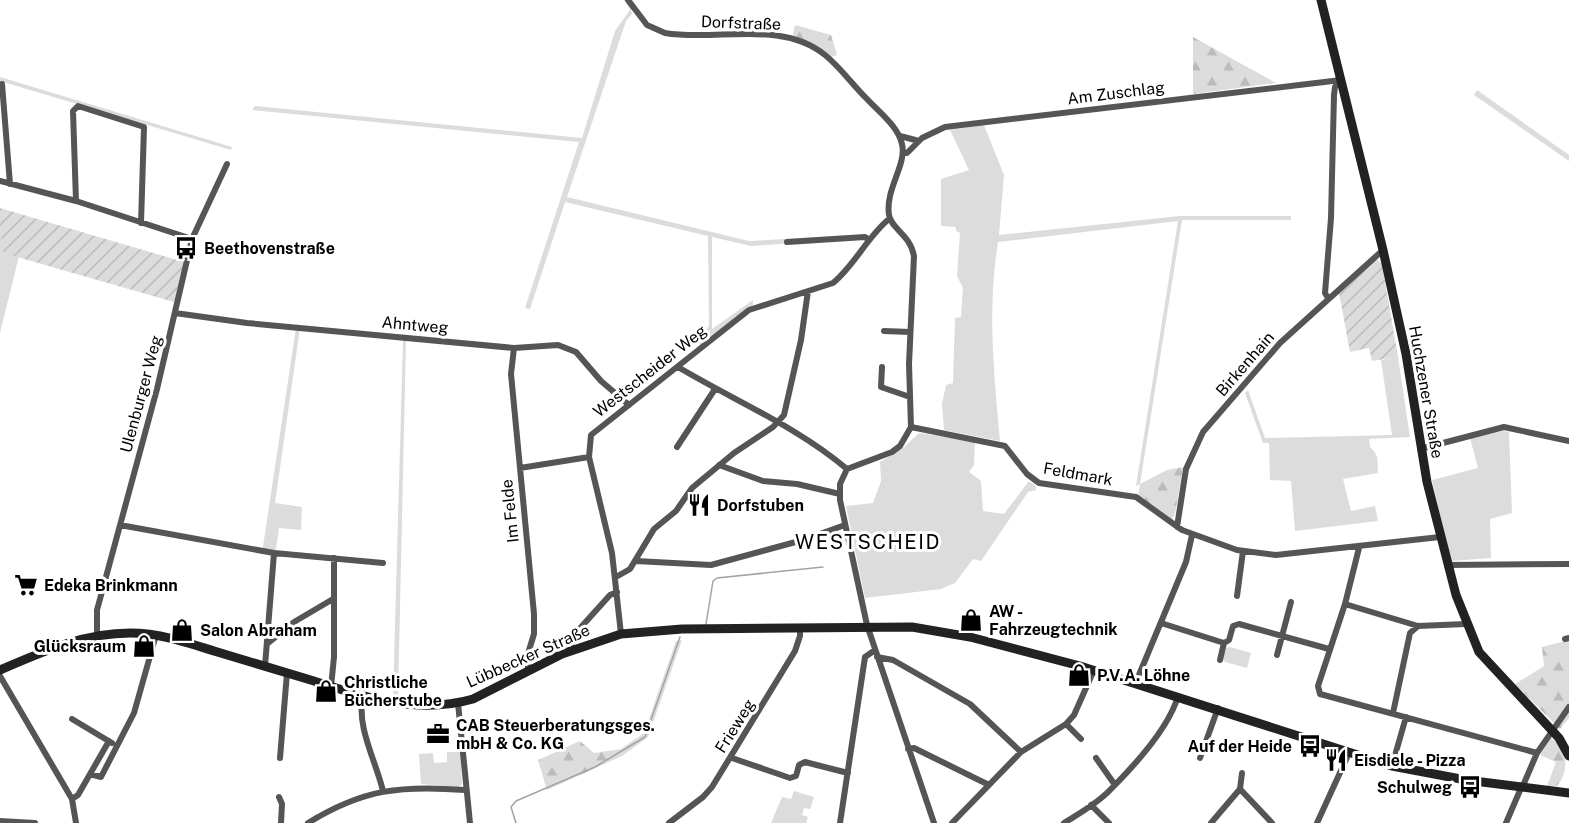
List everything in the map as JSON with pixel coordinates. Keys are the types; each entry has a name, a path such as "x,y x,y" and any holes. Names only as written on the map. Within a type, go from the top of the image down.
{"main road":[{"name":"Huchzener Straße","path":"1321,0 1383,250 1406,354 1420,448 1440,537 1466,624 1479,652 1552,730 1569,756"},
{"name":"Lübbecker Straße","path":"0,670 54,647 97,635 131,633 156,635 331,687 405,706 458,703 488,692 572,650 621,634 682,629 898,625 943,631 1094,670 1178,695 1392,766 1521,788 1569,793"}],"street":[{"name":"Dorfstraße","path":"628,0 647,25 664,33 782,37 809,46 829,60 900,136"},
{"path":"1328,298 1325,286 1331,218 1334,95 1335,87 1341,80"},
{"name":"Am Zuschlag","path":"903,153 908,153 918,141 945,127 1341,80"},
{"path":"2,84 10,184"},
{"path":"76,201 75,108 78,106 144,127 141,223"},
{"path":"918,141 900,136 903,153 890,188 889,219 912,246 911,427 900,446 892,452 847,469 842,477 840,494 867,625 934,823"},
{"name":"Ulenburger Weg","path":"97,635 97,610 175,313 192,239 227,164"},
{"path":"0,181 76,201 192,239"},
{"name":"Westscheider Weg","path":"589,457 591,435 628,405 749,310 833,283 842,276 869,240 889,219"},
{"path":"787,242 865,237 869,240"},
{"name":"Birkenhain","path":"1177,527 1186,470 1203,432 1280,343 1383,250"},
{"path":"616,577 624,574 636,561 654,529 676,511 692,488 784,415 795,373 808,291"},
{"name":"Ahntweg","path":"175,313 247,323 513,348 547,344 567,347 576,352 601,381 628,405"},
{"path":"884,331 910,333"},
{"name":"Im Felde","path":"513,348 512,374 534,614 534,634 526,660 529,671"},
{"path":"678,367 715,389 779,421 821,447 847,469"},
{"path":"882,367 882,387 910,397"},
{"path":"677,447 715,389"},
{"name":"Feldmark","path":"911,427 1005,446 1028,474 1039,483 1136,497 1177,527 1192,535 1243,550 1276,555 1359,548 1440,537"},
{"path":"1420,448 1504,427 1569,441"},
{"path":"520,468 589,457 600,494 616,577 621,634"},
{"path":"719,465 763,481 797,484 840,494"},
{"path":"120,525 274,553 383,563"},
{"path":"636,561 711,565 803,540 845,525"},
{"path":"1136,682 1186,561 1192,535"},
{"path":"1359,548 1345,604 1318,686 1320,694 1537,753"},
{"path":"1237,596 1243,550"},
{"path":"265,666 274,553"},
{"path":"331,687 335,604 333,599 334,558"},
{"path":"1447,565 1569,564"},
{"path":"572,650 573,636 610,595 617,592"},
{"path":"267,644 294,622 333,599"},
{"path":"1277,655 1291,602"},
{"path":"1345,604 1418,626 1466,624"},
{"path":"1161,623 1224,643"},
{"path":"1220,660 1224,643 1229,640 1233,626 1239,624 1329,649"},
{"path":"1393,713 1410,633 1418,626"},
{"name":"Frieweg","path":"669,823 703,797 732,758 795,651 800,636 800,627"},
{"path":"90,774 101,777 134,713 156,635"},
{"path":"840,823 865,657 876,653 893,660 970,704 1021,752"},
{"path":"952,823 987,784 1021,752 1066,724 1084,695 1094,670"},
{"path":"280,758 287,673"},
{"path":"0,676 72,799 76,823"},
{"path":"1065,823 1115,785 1158,734 1175,707 1178,695"},
{"path":"363,696 361,708 364,726 383,791"},
{"path":"458,703 470,823"},
{"path":"1506,823 1537,753 1569,707"},
{"path":"1200,758 1218,708"},
{"path":"1392,766 1406,717"},
{"path":"72,719 118,746"},
{"path":"1066,724 1081,739"},
{"path":"72,799 110,741"},
{"path":"908,749 914,748 987,784"},
{"path":"1317,823 1348,753"},
{"path":"732,758 790,778 795,776 799,765 805,762 848,773"},
{"path":"1096,758 1115,785"},
{"path":"1211,823 1240,789 1242,773"},
{"path":"308,823 346,801 383,791 423,787 465,790"},
{"path":"1240,789 1272,823"},
{"path":"279,797 282,804 281,823"},
{"path":"1091,805 1109,823"},
{"path":"0,821 35,823"}],"green space":[{"path":"624,0 632,0 636,7 631,10 632,14 626,21 567,197 749,241 855,235 854,239 751,246 712,237 712,329 753,300 753,305 699,346 709,325 708,236 565,202 530,309 525,308 579,142 252,110 255,106 582,138 615,31 630,10"},
{"path":"795,25 831,35 837,55 831,57 792,38"},
{"path":"1193,37 1276,83 1193,94"},
{"path":"0,77 232,147 231,150 0,81"},
{"path":"1477,90 1569,155 1569,161 1474,95"},
{"path":"984,125 1004,175 999,235 1180,216 1291,216 1291,220 1182,220 1140,484 1136,486 1178,221 998,242 992,317 1000,441 944,430 942,404 946,385 953,383 955,318 961,317 963,288 957,276 960,233 956,231 956,227 941,226 941,179 969,170 950,130"},
{"path":"0,208 184,262 174,302 3,253 5,244 0,238"},
{"path":"0,238 6,244 3,253 19,256 0,333"},
{"path":"1376,258 1382,264 1398,357 1372,361 1369,348 1350,352 1339,293"},
{"path":"296,328 300,328 275,503 302,507 301,530 279,528 275,556 262,553"},
{"path":"403,340 406,340 398,698 393,697"},
{"path":"1398,357 1410,437 1369,439 1370,447 1377,456 1378,473 1343,479 1351,511 1375,506 1378,521 1295,531 1291,481 1270,480 1269,443 1263,443 1245,393 1248,390 1265,438 1392,435 1381,360"},
{"path":"1503,431 1509,432 1512,513 1490,519 1491,558 1451,561 1432,480 1478,468 1470,438"},
{"path":"919,433 975,441 974,465 969,472 981,481 983,511 1004,514 1029,481 1036,486 1036,490 1028,492 981,561 973,559 955,583 941,589 865,598 846,506 873,503 881,481 880,462 902,449"},
{"path":"1183,467 1175,514 1172,519 1138,496 1140,484 1167,470"},
{"path":"682,640 648,737 622,756 621,749 644,733 676,641"},
{"path":"1569,640 1569,718 1560,729 1515,684 1544,666 1542,647"},
{"path":"1226,648 1251,653 1247,668 1225,662 1223,659"},
{"path":"1551,738 1561,748 1565,760 1564,774 1557,786 1547,786 1556,762 1540,755"},
{"path":"580,741 594,753 621,749 622,756 547,790 538,760"},
{"path":"460,747 462,784 459,787 421,784 419,754 433,753 434,763 447,762 447,752 455,752 455,748"},
{"path":"794,791 814,797 810,809 804,808 802,815 808,817 806,823 771,823 782,797 791,799"}],"waterway":[{"path":"706,624 713,581 717,578 823,567"},
{"path":"516,823 511,807 516,801 595,767 645,737 680,637"}],"place":[{"name":"Beethovenstraße","path":"186,248"},
{"name":"Dorfstuben","path":"699,505"},
{"name":"Edeka Brinkmann","path":"26,585"},
{"name":"AW - Fahrzeugtechnik","path":"971,620"},
{"name":"Salon Abraham","path":"182,630"},
{"name":"Glücksraum","path":"144,646"},
{"name":"P.V.A. Löhne","path":"1079,675"},
{"name":"Christliche Bücherstube","path":"326,691"},
{"name":"CAB Steuerberatungsges. mbH & Co. KG","path":"438,734"},
{"name":"Auf der Heide","path":"1310,746"},
{"name":"Eisdiele - Pizza","path":"1336,760"},
{"name":"Schulweg","path":"1470,787"}],"district":[{"name":"WESTSCHEID","path":"868,542"}]}
